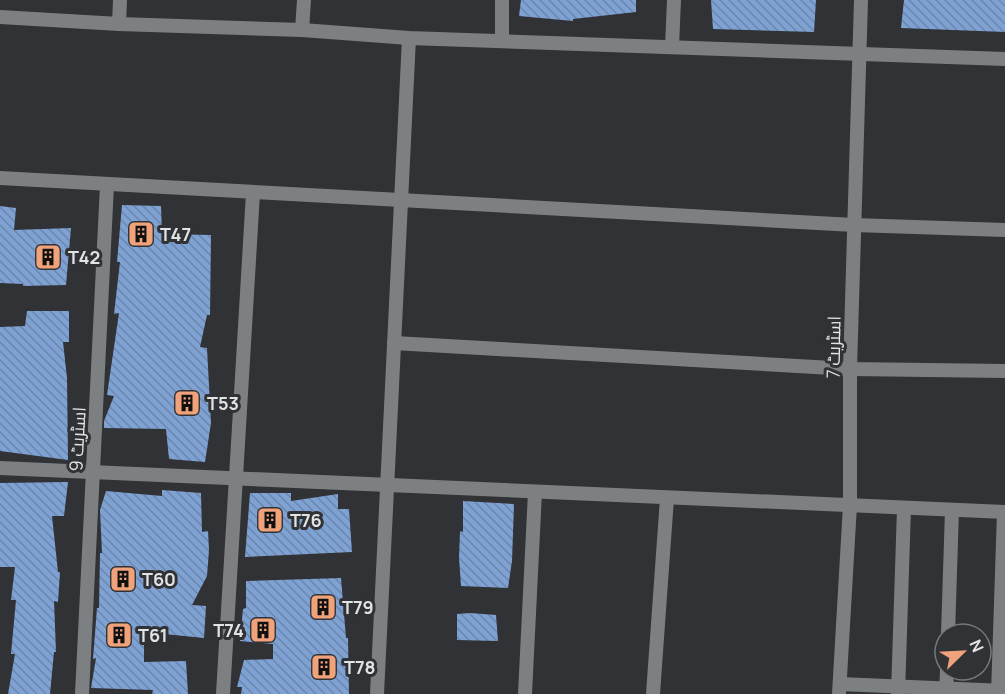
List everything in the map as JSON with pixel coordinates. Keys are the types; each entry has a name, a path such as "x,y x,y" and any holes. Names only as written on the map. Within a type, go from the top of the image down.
{"street":[{"path":"119,24 120,0"},
{"path":"302,30 304,0"},
{"path":"502,0 502,41"},
{"path":"672,48 674,0"},
{"name":"اسٹریٹ 7","path":"839,689 850,505 849,369 861,0"},
{"path":"0,17 119,24 302,30 409,38 1005,59"},
{"path":"377,694 409,38"},
{"path":"0,178 854,225 1005,230"},
{"name":"اسٹریٹ 9","path":"82,694 107,185"},
{"path":"223,694 253,193"},
{"path":"394,343 849,369 1005,371"},
{"path":"0,468 1004,512 1001,692 839,689"},
{"path":"525,694 535,492"},
{"path":"653,694 668,498"},
{"path":"898,690 904,508"},
{"path":"948,622 952,510"}],"building":[{"path":"521,0 636,0 636,12 573,19 573,21 519,16"},
{"path":"711,0 816,0 814,32 713,29"},
{"path":"904,0 1005,0 1005,32 901,28"},
{"path":"122,205 161,206 162,234 211,235 210,315 207,315 200,347 207,348 211,423 205,462 169,459 166,429 104,428 104,421 114,396 107,395 119,313 114,314 120,262 117,262"},
{"path":"0,206 16,208 14,230 71,228 66,285 23,286 23,284 0,283"},
{"path":"27,311 69,311 69,342 63,342 67,378 68,460 0,451 0,327 25,326"},
{"path":"68,482 64,516 52,516 58,572 60,572 58,602 54,601 56,652 54,652 50,694 8,694 15,654 11,654 16,600 11,600 15,567 0,567 0,483"},
{"path":"162,490 201,493 202,532 208,531 207,576 192,605 206,606 204,638 144,632 144,662 186,661 188,694 152,694 153,690 91,688 96,658 93,659 97,608 99,608 100,553 102,553 100,510 106,491 162,496"},
{"path":"250,493 291,493 291,501 338,494 338,509 349,509 352,552 245,557"},
{"path":"463,501 514,504 512,561 508,588 461,586 459,558 460,531 463,532"},
{"path":"341,578 346,638 348,638 349,694 241,694 242,687 237,687 244,660 273,659 273,644 240,641 243,609 246,608 246,581"},
{"path":"457,614 496,615 498,641 457,640"}],"place":[{"name":"T47","path":"141,234"},
{"name":"T42","path":"48,257"},
{"name":"T53","path":"187,403"},
{"name":"T76","path":"270,520"},
{"name":"T60","path":"123,579"},
{"name":"T79","path":"323,607"},
{"name":"T74","path":"263,630"},
{"name":"T61","path":"119,635"},
{"name":"T78","path":"324,667"}]}
